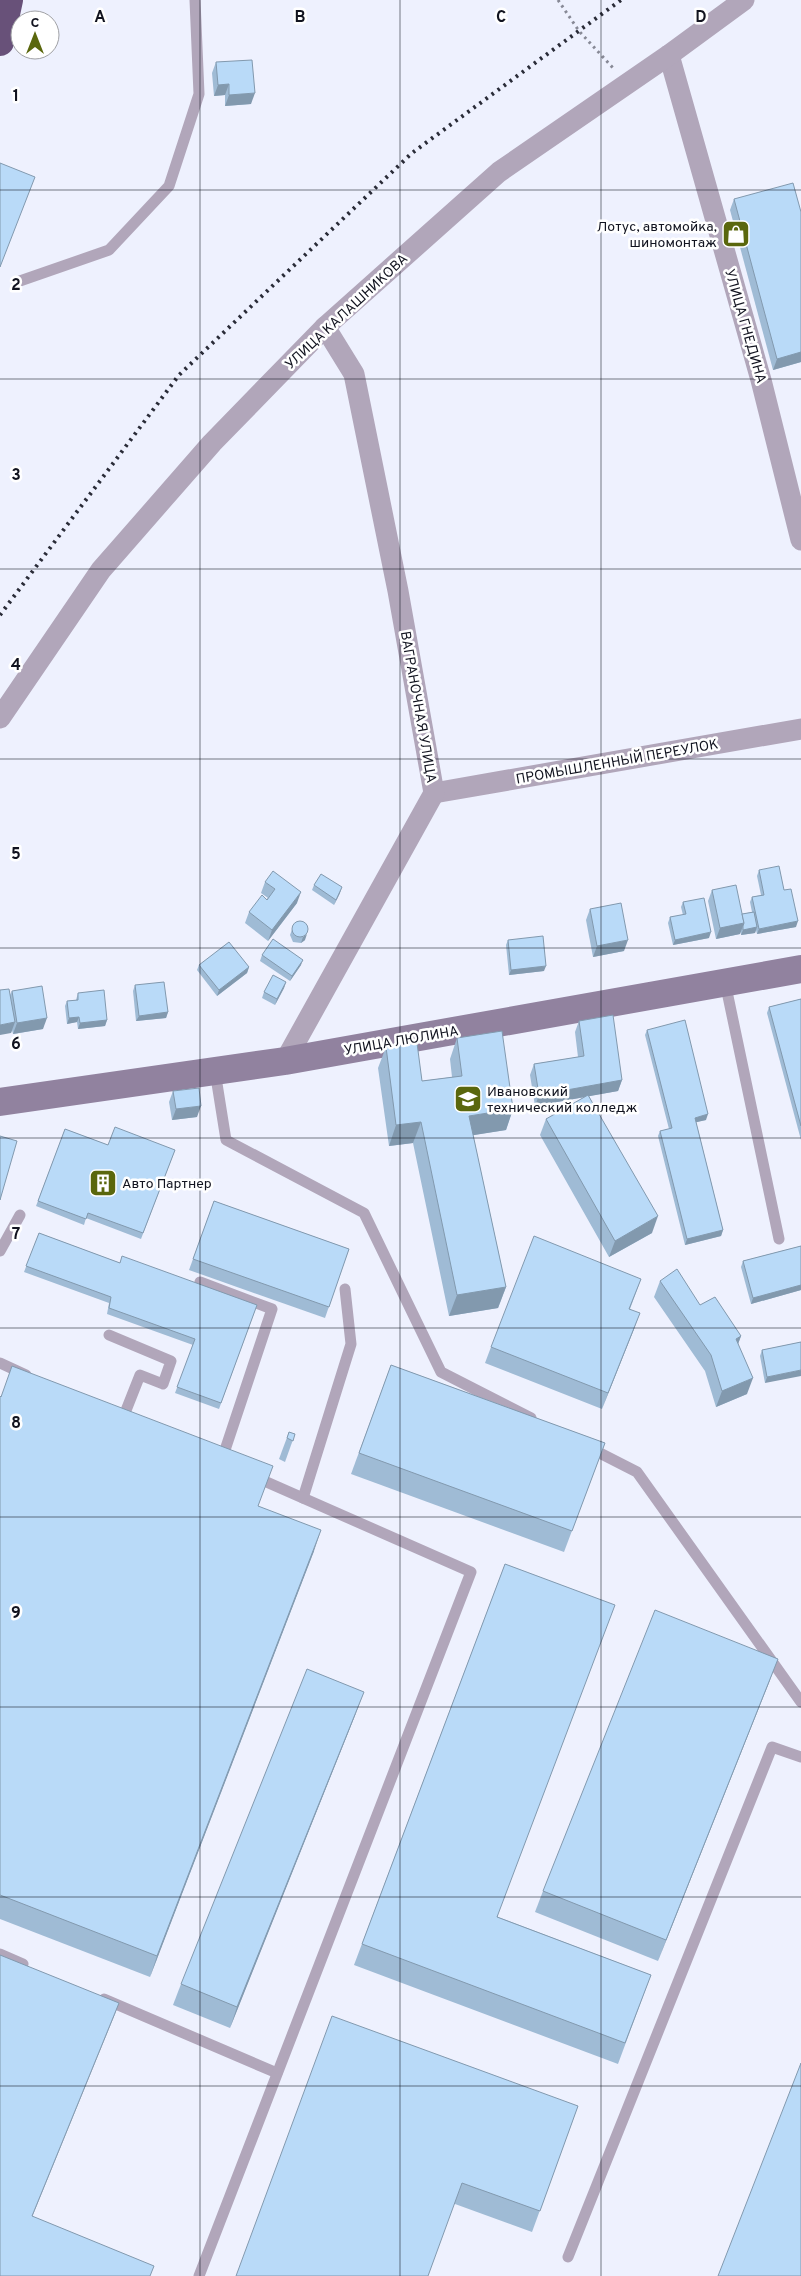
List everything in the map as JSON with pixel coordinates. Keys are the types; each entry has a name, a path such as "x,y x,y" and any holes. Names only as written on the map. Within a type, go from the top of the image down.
{"highway":[{"path":"0,42 8,0"}],"main road":[{"name":"УЛИЦА ЛЮЛИНА","path":"0,1102 285,1061 801,969"}],"street":[{"name":"УЛИЦА КАЛАШНИКОВА","path":"0,718 101,570 212,443 324,327 499,172 669,55 744,0"},
{"name":"УЛИЦА ГНЕДИНА","path":"669,55 761,380 801,540"},
{"name":"ВАГРАНОЧНАЯ УЛИЦА","path":"285,1061 434,794 398,591 354,374 324,327"},
{"name":"ПРОМЫШЛЕННЫЙ ПЕРЕУЛОК","path":"434,794 801,729"}],"lane":[{"path":"17,282 109,250 169,186 199,94 195,0"},
{"path":"725,982 779,1238"},
{"path":"215,1071 226,1140 364,1212 441,1372 539,1422"},
{"path":"0,1251 20,1215"},
{"path":"199,2276 471,1572 226,1464 272,1309 200,1282"},
{"path":"303,1498 351,1344 345,1289"},
{"path":"109,1335 172,1361 163,1384 140,1375 123,1418"},
{"path":"0,1363 35,1379"},
{"path":"574,1440 636,1472 801,1702"},
{"path":"568,2257 772,1747 801,1758"},
{"path":"0,1954 36,1970"},
{"path":"89,1993 277,2073"}],"path":[{"path":"558,0 579,31 627,84"}],"building":[{"path":"252,60 255,93 229,95 229,84 218,85 216,62"},
{"path":"0,163 35,177 0,267"},
{"path":"793,183 801,212 801,352 777,359 734,199"},
{"path":"779,866 784,890 791,889 798,921 759,929 752,897 764,895 759,870"},
{"path":"273,871 301,892 272,930 249,912 262,895 267,900 275,889 265,882"},
{"path":"321,874 342,887 336,900 314,885"},
{"path":"736,885 744,923 720,928 712,890"},
{"path":"704,898 711,932 675,940 670,917 686,914 683,902"},
{"path":"621,903 628,940 597,946 590,909"},
{"path":"754,912 757,927 743,930 742,914"},
{"path":"300,921 306,923 308,929 306,935 300,937 294,935 292,929 294,923"},
{"path":"543,936 546,966 511,970 508,940"},
{"path":"273,939 303,960 292,976 262,955"},
{"path":"229,942 249,967 219,990 199,965"},
{"path":"273,975 286,982 277,999 264,992"},
{"path":"164,982 168,1012 139,1016 135,985"},
{"path":"42,986 47,1018 17,1023 12,991"},
{"path":"9,989 15,1022 0,1025 0,990"},
{"path":"104,990 107,1020 80,1023 79,1017 69,1018 67,1001 78,1000 78,993"},
{"path":"801,999 801,1126 769,1007"},
{"path":"613,1015 622,1080 539,1095 534,1064 584,1056 579,1021"},
{"path":"685,1020 708,1114 695,1118 723,1230 687,1239 660,1131 672,1128 647,1030"},
{"path":"502,1031 513,1109 469,1116 506,1287 457,1295 421,1122 396,1125 386,1047 417,1043 422,1081 462,1076 457,1038"},
{"path":"199,1088 201,1106 176,1109 173,1091"},
{"path":"588,1095 658,1216 615,1241 546,1119"},
{"name":"Авто Партнер","path":"115,1127 175,1150 143,1233 88,1213 86,1219 38,1201 65,1129 108,1145"},
{"path":"0,1136 17,1141 0,1200"},
{"path":"214,1201 349,1249 329,1307 193,1259"},
{"path":"39,1233 120,1263 122,1256 257,1305 221,1403 177,1387 195,1339 109,1308 111,1297 26,1266"},
{"path":"534,1236 641,1279 629,1309 640,1313 608,1393 491,1347"},
{"path":"801,1246 801,1285 753,1298 743,1261"},
{"path":"677,1269 700,1305 715,1297 741,1336 736,1339 753,1378 722,1391 711,1355 660,1281"},
{"path":"801,1342 801,1370 767,1377 762,1350"},
{"path":"391,1365 605,1443 572,1531 359,1453"},
{"path":"12,1366 273,1466 258,1506 321,1530 157,1956 0,1895 0,1396"},
{"path":"289,1432 295,1434 293,1441 287,1438"},
{"path":"505,1564 615,1605 497,1917 651,1975 625,2043 362,1944"},
{"path":"655,1610 778,1659 666,1940 543,1891"},
{"path":"307,1669 364,1692 237,2007 181,1984"},
{"path":"0,1955 119,2003 32,2216 154,2266 150,2276 0,2276"},
{"path":"332,2016 578,2106 540,2211 462,2183 428,2276 236,2276"},
{"path":"801,2063 801,2276 718,2276"}],"railway":[{"path":"0,615 179,375 412,153 621,0"}],"place":[{"name":"Лотус, автомойка, шиномонтаж","path":"736,234"},
{"name":"Ивановский технический колледж","path":"468,1099"},
{"name":"Авто Партнер","path":"103,1183"}]}
